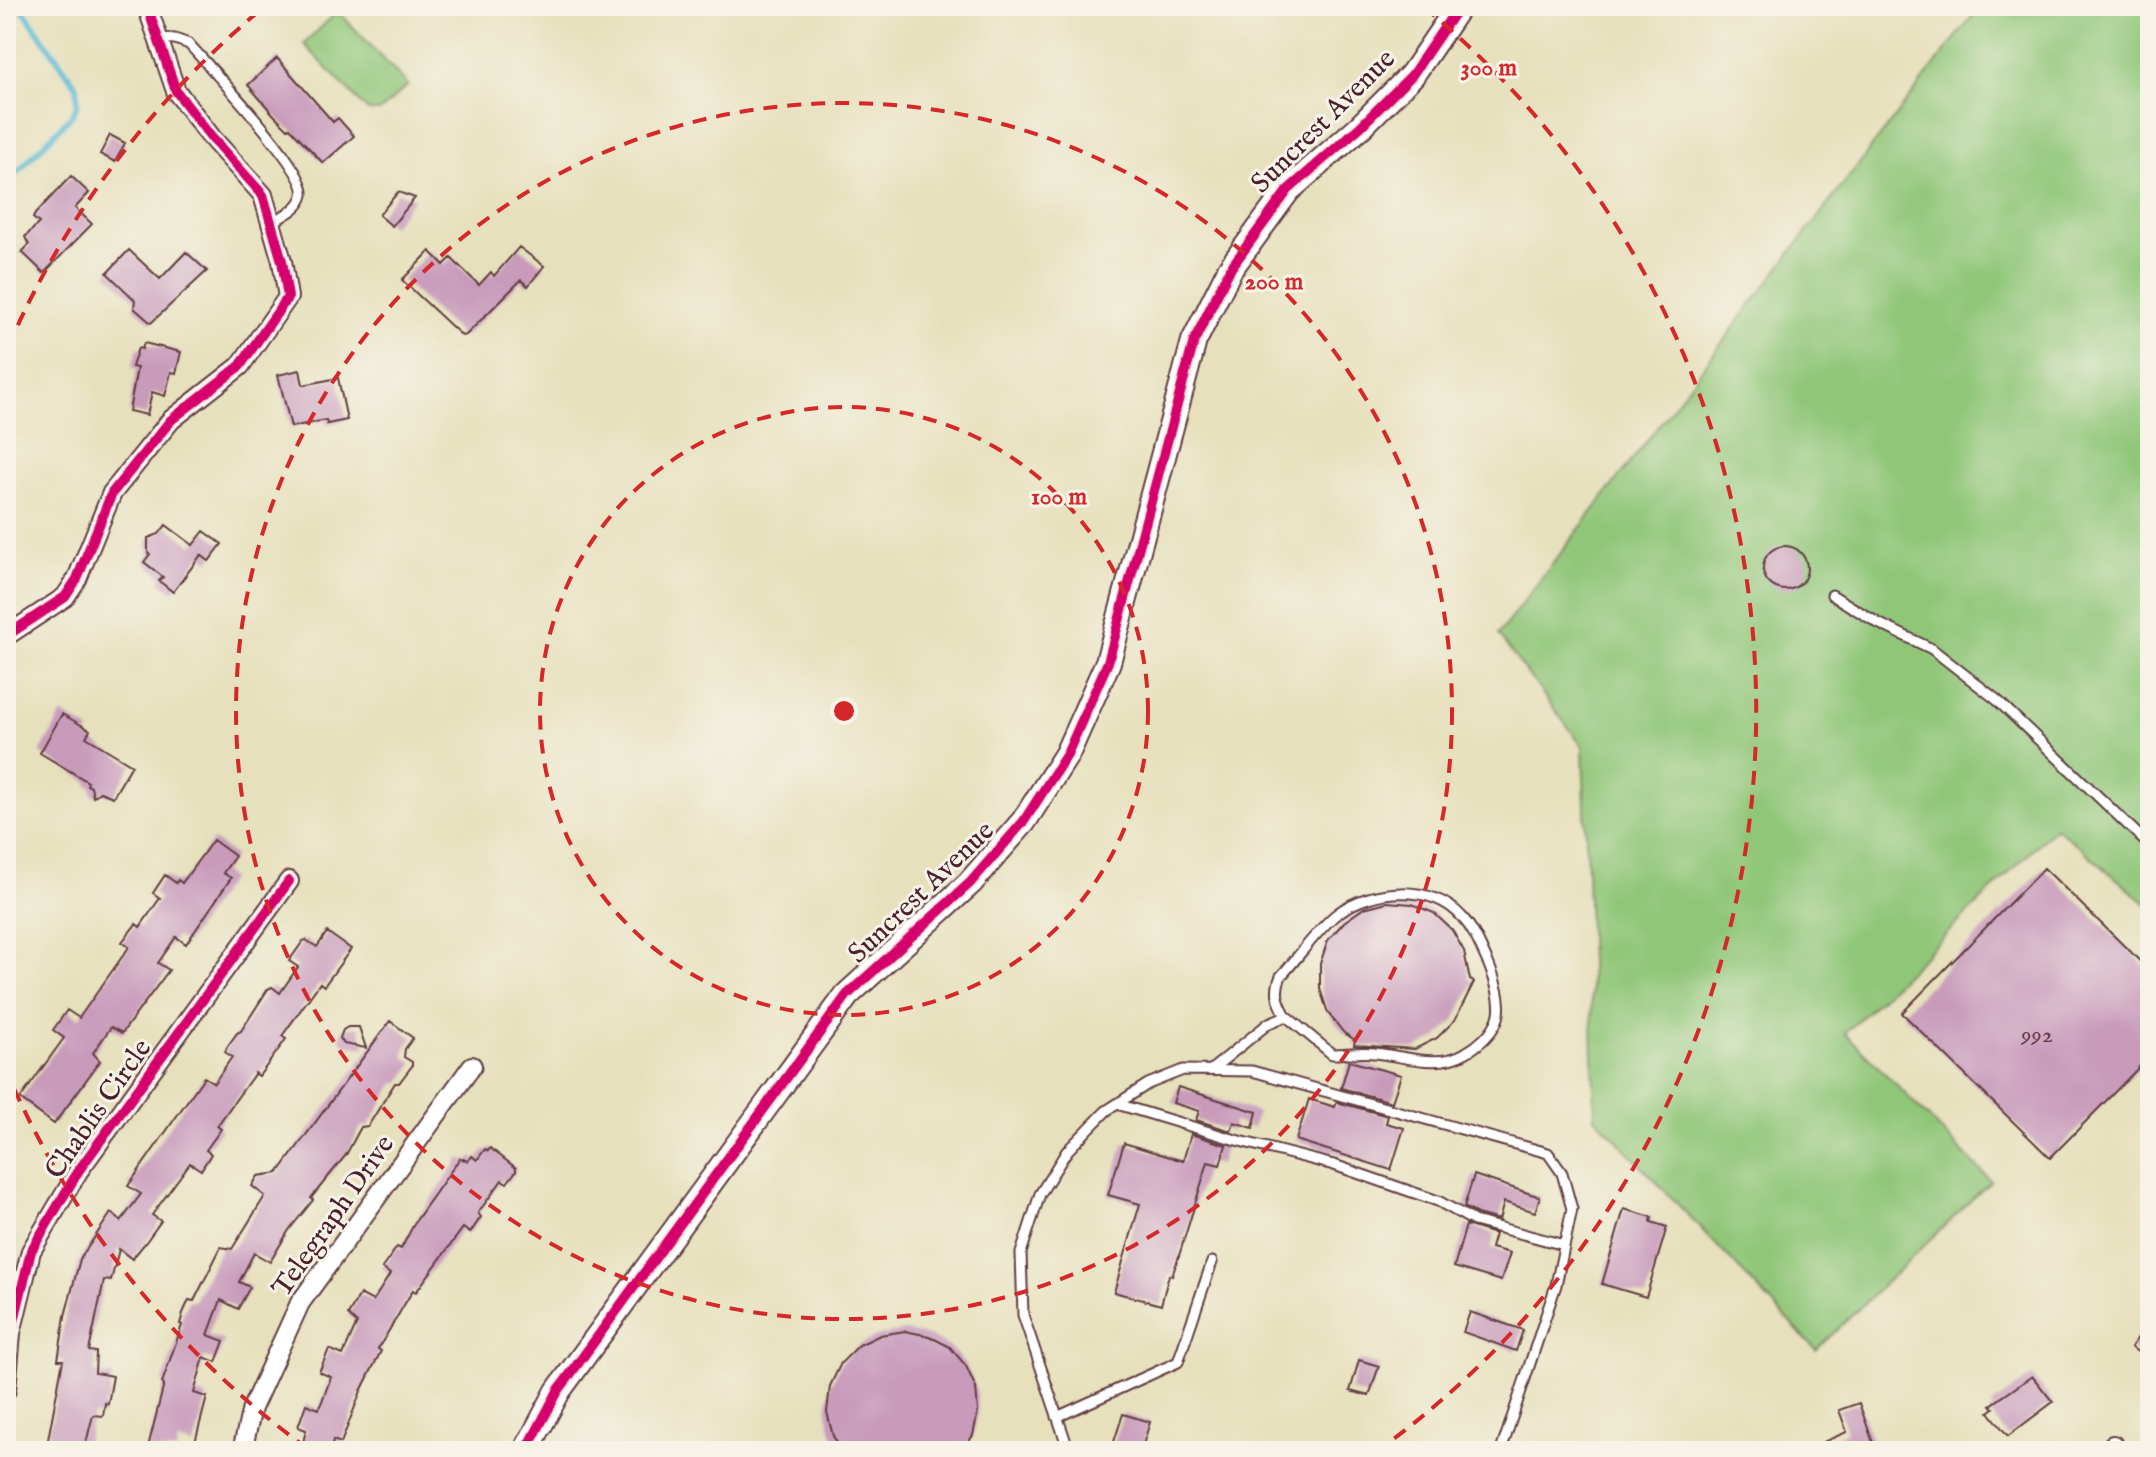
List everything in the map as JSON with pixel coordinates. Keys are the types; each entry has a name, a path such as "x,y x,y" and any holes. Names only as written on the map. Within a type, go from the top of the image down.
{"street":[{"path":"6,636 65,597 77,579 112,493 171,420 240,366 288,297 282,261 263,195 211,137 176,91 147,6"},
{"name":"Suncrest Avenue","path":"526,1451 558,1391 847,995 970,883 1024,821 1067,754 1108,662 1194,341 1230,269 1288,190 1360,127 1412,75 1459,6"},
{"name":"Chablis Circle","path":"6,1390 11,1333 31,1251 79,1170 289,881"},
{"name":"Telegraph Drive","path":"242,1451 252,1408 300,1303 472,1066"},
{"path":"2108,1451 2113,1445 2119,1451"}],"lane":[{"path":"157,38 189,44 260,124 292,167 303,188 303,195 299,204 271,223"},
{"path":"1832,595 1878,623 1932,649 1997,700 2150,846"},
{"path":"1402,891 1432,898 1460,914 1474,933 1492,972 1499,1017 1488,1036 1464,1054 1439,1062 1371,1052 1332,1054 1286,1016 1276,999 1281,976 1338,913 1374,896 1402,891"},
{"path":"1211,1070 1269,1023 1286,1016"},
{"path":"1069,1451 1023,1315 1021,1253 1040,1194 1067,1151 1106,1111 1148,1084 1183,1070 1211,1070 1252,1071 1548,1153 1562,1173 1572,1209 1556,1285 1501,1451"},
{"path":"1117,1104 1236,1140 1334,1165 1438,1201 1474,1221 1564,1245"},
{"path":"1057,1417 1178,1362 1212,1262"}],"green space":[{"path":"1980,6 2150,6 2150,907 2056,827 1845,1033 1991,1181 1816,1350 1595,1117 1583,747 1498,635"},
{"path":"338,11 408,85 380,111 368,111 304,44"}],"building":[{"path":"277,58 333,122 338,118 354,136 323,163 248,85"},
{"path":"110,135 125,143 115,162 100,154"},
{"path":"71,176 89,193 75,208 92,224 44,273 22,252 29,245 25,237 39,223 33,218 35,214"},
{"path":"398,192 415,198 392,226 379,215"},
{"path":"519,247 544,266 528,286 521,280 466,335 462,336 402,280 430,251 444,265 451,258 479,285 491,272 494,276"},
{"path":"129,250 160,279 186,252 207,271 151,323 134,308 135,300 107,273"},
{"path":"144,343 181,352 176,373 171,372 165,396 152,392 147,415 129,411 137,368 132,367 138,348 142,349"},
{"path":"300,370 303,385 338,378 347,420 327,424 326,420 291,427 278,375"},
{"path":"166,525 193,545 204,531 222,544 209,561 201,555 173,592 159,581 163,577 144,562 150,554 148,538 159,534"},
{"path":"1785,546 1801,552 1807,568 1801,584 1785,590 1769,584 1763,568 1769,552"},
{"path":"62,714 90,730 86,737 132,765 113,797 100,792 93,797 88,782 40,753"},
{"path":"213,840 235,856 223,873 231,878 186,944 176,937 158,963 169,970 122,1033 111,1027 93,1053 100,1061 54,1124 20,1099 64,1038 53,1030 67,1010 79,1018 129,947 122,942 136,924 140,927 160,898 153,893 165,875 176,883 178,880 182,883"},
{"path":"2044,868 2150,971 2150,1056 2050,1158 1902,1013"},
{"path":"1387,902 1412,904 1434,913 1452,930 1464,951 1470,980 1474,982 1455,1020 1437,1038 1415,1049 1354,1045 1355,1040 1344,1033 1328,1013 1320,989 1320,964 1328,940 1344,922 1364,908"},
{"path":"327,932 351,949 324,986 320,983 282,1036 286,1039 259,1076 255,1073 217,1126 221,1129 206,1150 211,1154 201,1170 190,1163 152,1215 161,1221 146,1242 132,1259 119,1249 111,1281 104,1280 89,1351 96,1352 95,1373 113,1376 108,1404 105,1403 103,1416 93,1415 84,1451 55,1451 56,1447 47,1445 63,1360 58,1360 65,1316 80,1259 111,1213 121,1221 141,1194 128,1186 204,1077 214,1083 232,1057 225,1052 227,1047 268,989 272,987 280,993 298,967 289,961 303,941 317,947"},
{"path":"390,1021 413,1038 405,1049 404,1057 412,1062 412,1066 399,1083 395,1083 368,1126 361,1127 346,1155 311,1198 313,1200 289,1230 270,1262 254,1253 239,1282 250,1287 238,1309 221,1300 208,1335 224,1341 216,1362 204,1357 194,1393 207,1397 194,1446 178,1441 176,1451 147,1451 162,1383 182,1325 183,1313 189,1300 194,1301 221,1247 232,1249 265,1196 252,1186 258,1176 278,1173"},
{"path":"348,1027 359,1027 366,1048 344,1044 340,1038"},
{"path":"1349,1061 1401,1075 1392,1102 1341,1088"},
{"path":"1178,1087 1257,1112 1253,1128 1234,1122 1231,1131 1196,1120 1199,1111 1173,1103"},
{"path":"1309,1099 1335,1107 1337,1102 1388,1116 1386,1123 1404,1128 1391,1170 1296,1140"},
{"path":"1191,1134 1226,1145 1220,1165 1208,1162 1161,1305 1114,1292 1140,1204 1108,1195 1124,1143 1183,1161"},
{"path":"490,1148 516,1171 507,1183 502,1180 478,1213 481,1217 470,1233 463,1228 416,1292 413,1290 378,1349 381,1351 341,1443 333,1440 331,1451 301,1451 306,1430 298,1427 306,1404 319,1409 331,1377 319,1372 329,1349 343,1355 357,1323 348,1315 360,1294 373,1301 390,1274 382,1268 397,1247 401,1249 415,1222 460,1158 468,1161 472,1156 477,1160 485,1149 488,1151"},
{"path":"1474,1175 1540,1197 1535,1212 1504,1202 1499,1220 1464,1207"},
{"path":"1624,1209 1652,1217 1651,1222 1667,1227 1646,1297 1602,1284"},
{"path":"1466,1225 1495,1234 1491,1248 1510,1253 1501,1281 1454,1267"},
{"path":"1470,1312 1523,1330 1516,1351 1463,1332"},
{"path":"2150,1321 2150,1361 2131,1347"},
{"path":"905,1331 929,1336 950,1347 966,1366 976,1388 978,1412 973,1435 963,1451 842,1451 833,1436 827,1412 830,1386 841,1363 859,1345 880,1335"},
{"path":"1359,1360 1379,1366 1369,1396 1350,1391"},
{"path":"2032,1376 2053,1402 2008,1436 1989,1412 1994,1408 1991,1405"},
{"path":"1859,1403 1876,1451 1802,1451 1847,1432 1839,1410"},
{"path":"1123,1414 1150,1422 1141,1451 1111,1451"}],"waterway":[{"path":"6,184 72,115 77,105 77,87 20,6"}],"cycle path":[{"path":"6,636 65,597 77,579 112,493 171,420 240,366 288,297 282,261 263,195 211,137 176,91 147,6"},
{"path":"526,1451 558,1391 847,995 970,883 1024,821 1067,754 1108,662 1194,341 1230,269 1288,190 1360,127 1412,75 1459,6"},
{"path":"6,1390 11,1333 31,1251 79,1170 289,881"}]}
